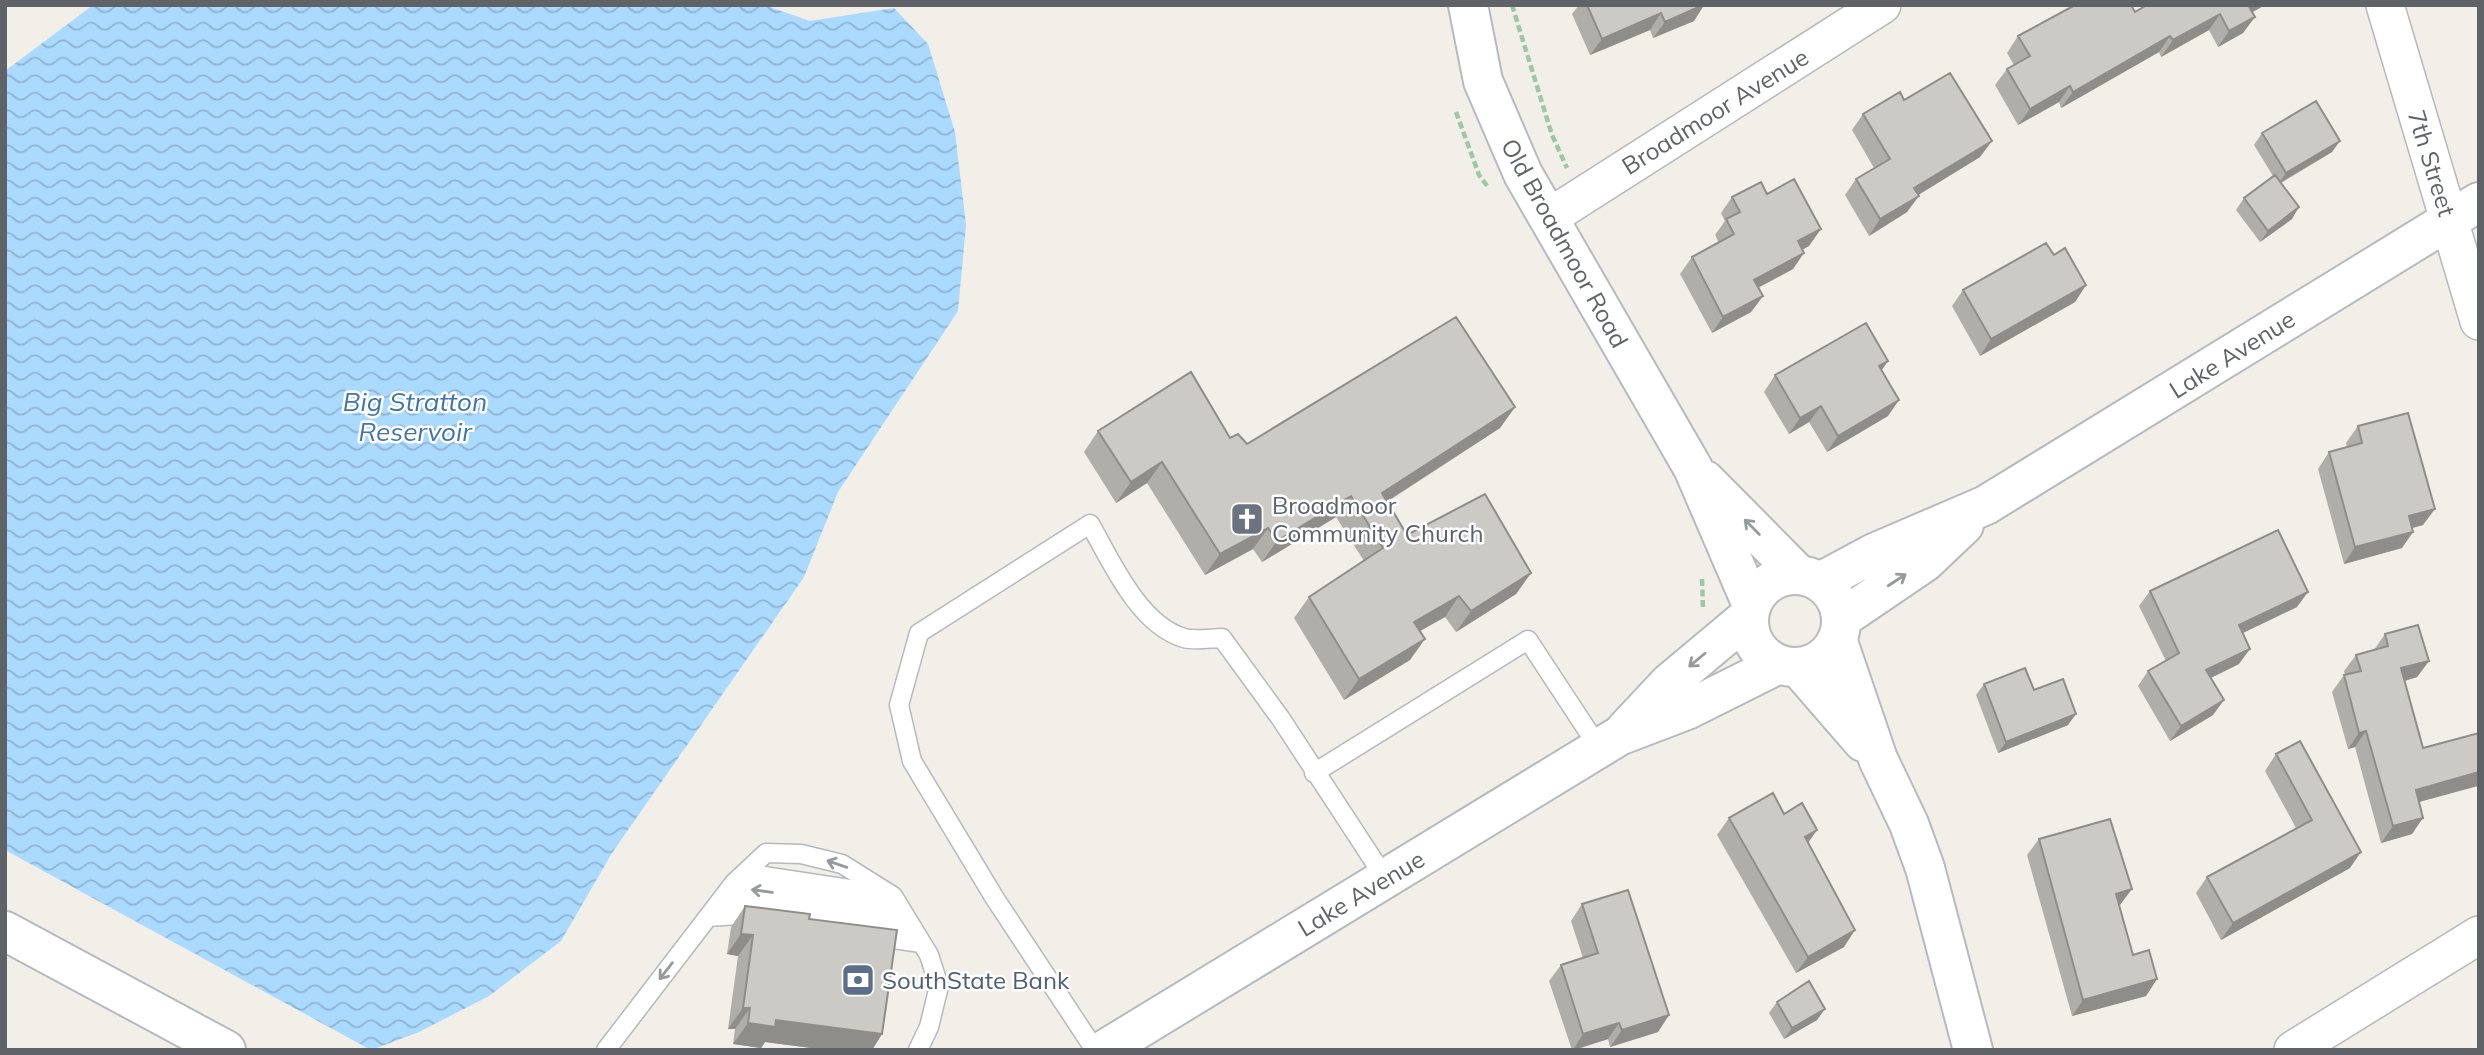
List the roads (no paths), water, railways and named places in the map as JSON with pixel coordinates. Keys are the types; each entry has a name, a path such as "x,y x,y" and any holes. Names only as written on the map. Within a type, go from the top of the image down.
{"main road":[{"name":"Old Broadmoor Road","path":"1468,5 1483,82 1512,152 1693,468 1750,610"},
{"name":"Lake Avenue","path":"1810,579 1986,505 2464,211"},
{"name":"Old Broadmoor Road","path":"1693,468 1810,579"},
{"name":"Lake Avenue","path":"1839,629 1924,562 1986,505"},
{"path":"1878,759 1789,665 1759,650 1753,639 1750,610 1771,582 1810,579 1838,605 1839,629 1878,759 1909,824 1925,868 1973,1050"},
{"name":"Lake Avenue","path":"1609,742 1750,610"},
{"path":"1789,665 1821,658 1839,629"},
{"name":"Lake Avenue","path":"1104,1050 1609,742 1789,665"},
{"path":"5,931 226,1050"}],"street":[{"name":"Broadmoor Avenue","path":"1548,218 1882,5"},
{"name":"7th Street","path":"2385,5 2464,211 2479,321"},
{"path":"2292,1050 2479,935"}],"lane":[{"path":"1095,1050 994,897 912,761 899,705 919,633 1090,524 1130,594 1154,620 1184,638 1222,638 1281,719 1385,878"},
{"path":"1314,773 1528,640 1609,742"},
{"path":"606,1050 726,893 766,853 801,854 842,864 897,903 921,943 939,986 929,1027 918,1050"},
{"path":"745,873 897,903"},
{"path":"726,893 897,903"},
{"path":"726,893 912,927"},
{"path":"708,917 738,915 921,943"}],"water":[{"name":"Big Stratton Reservoir","path":"93,5 764,5 810,21 894,8 928,44 955,132 966,225 958,311 838,492 804,577 612,853 561,941 489,996 419,1032 371,1050 5,850 5,71"}],"place":[{"name":"Broadmoor Community Church","path":"1247,519"},
{"name":"SouthState Bank","path":"858,980"}]}
